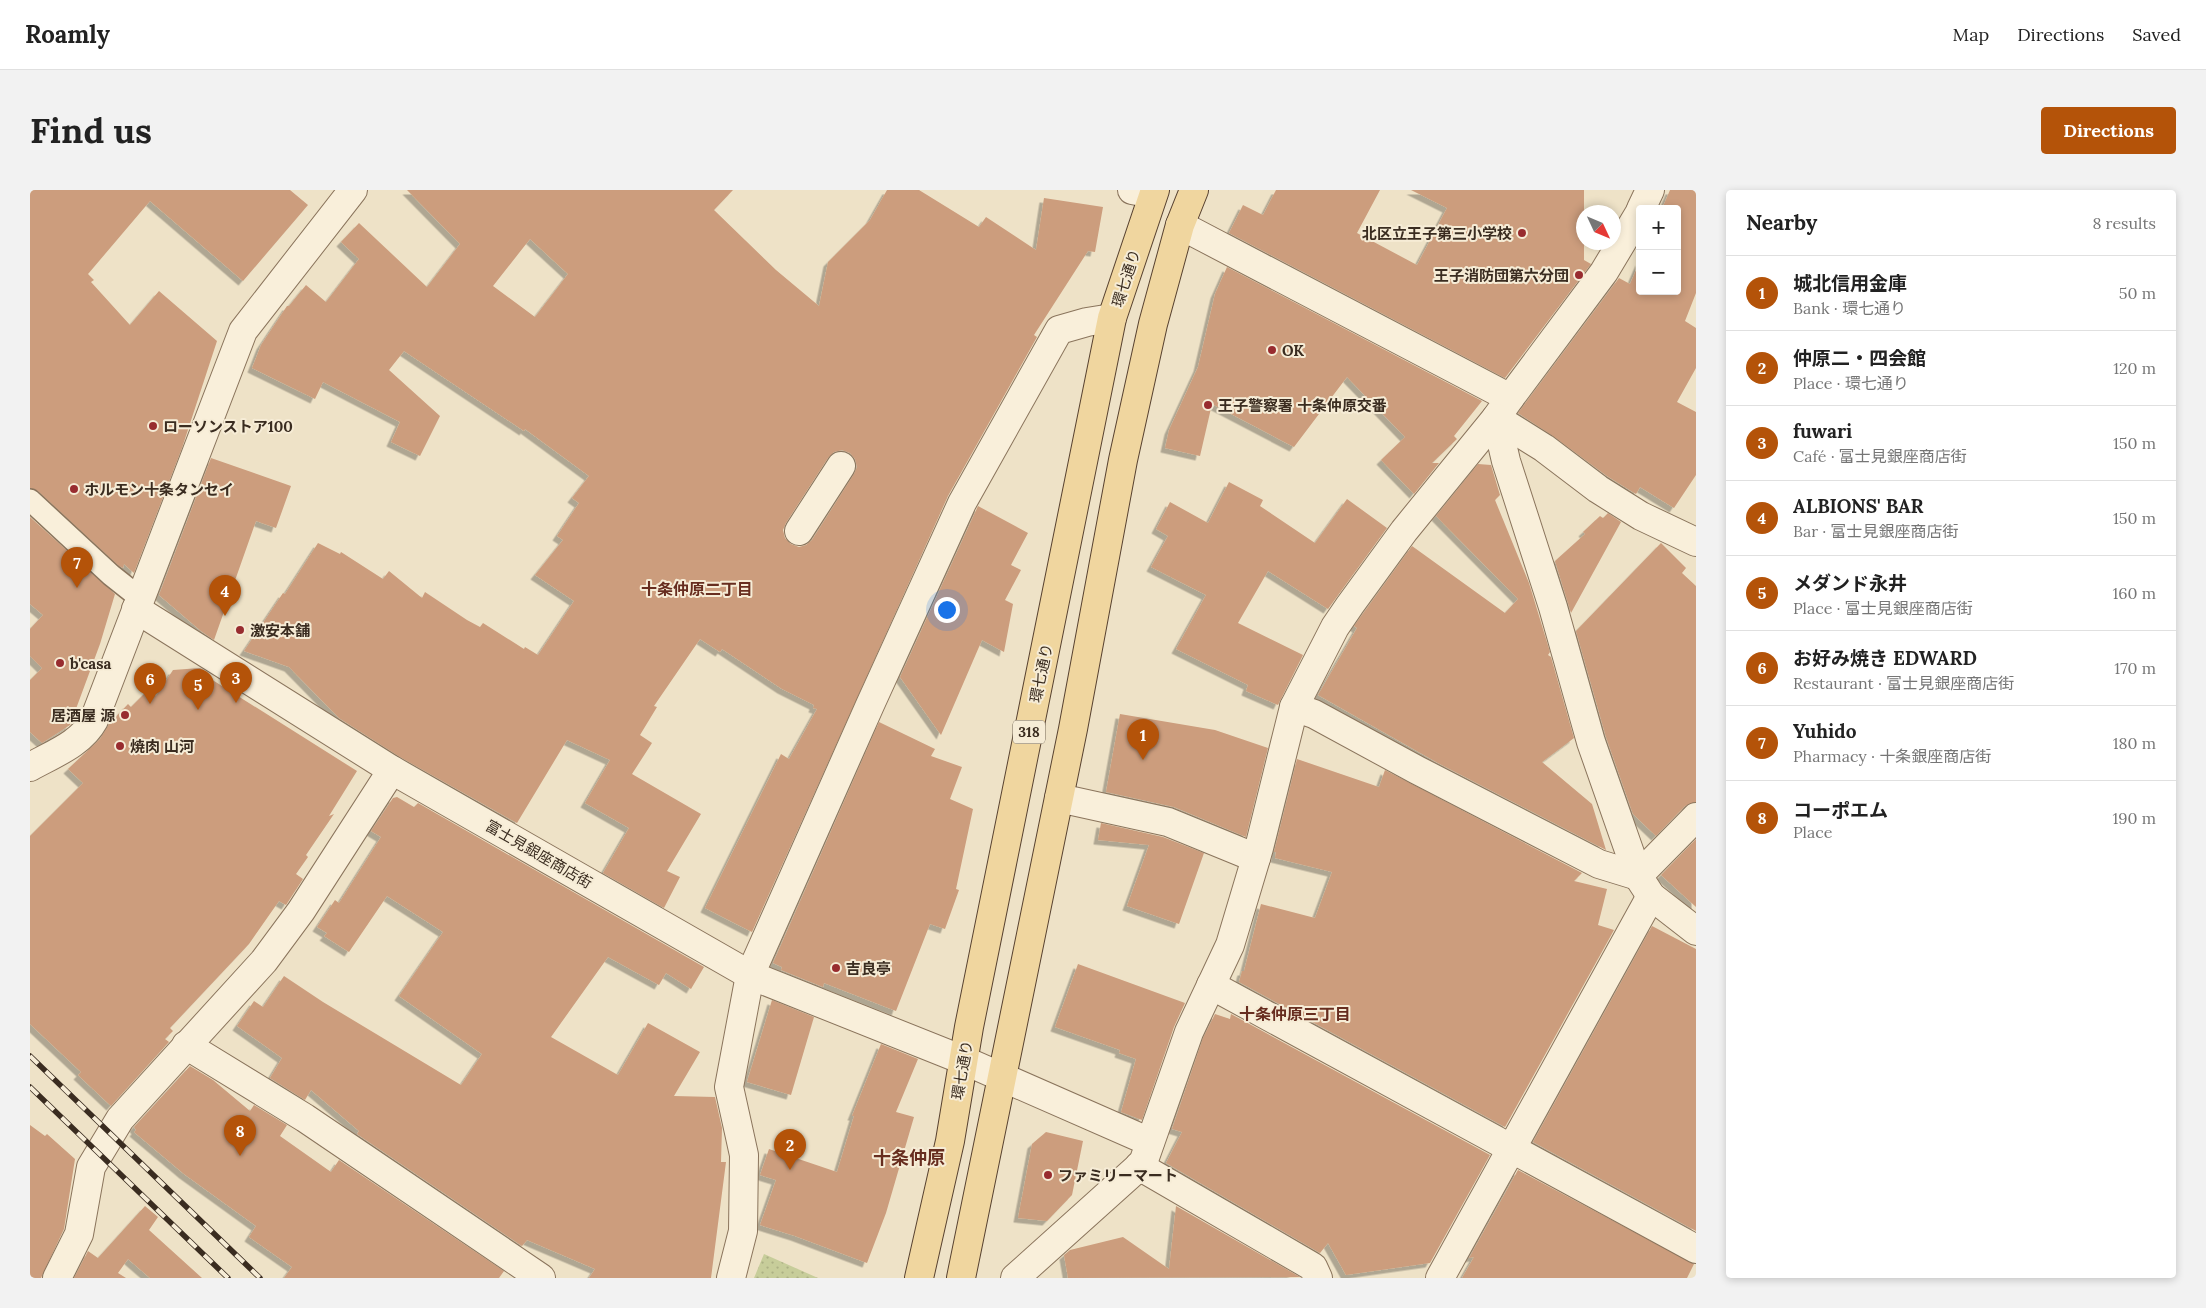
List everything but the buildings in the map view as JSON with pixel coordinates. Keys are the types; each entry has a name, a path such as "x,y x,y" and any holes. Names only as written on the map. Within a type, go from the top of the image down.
{"main road":[{"path":"962,1278 1059,798 1123,460 1153,324 1180,225 1194,190"},
{"name":"環七通り","path":"919,1278 950,1141 963,1060 1112,318 1147,191"}],"street":[{"path":"30,767 75,742 87,733 94,720 243,331 353,190"},
{"path":"1643,205 1650,190"},
{"path":"1015,1278 1145,1154 1189,1032 1230,945 1256,858 1294,707 1335,627 1404,531 1503,408 1604,272 1636,219"},
{"path":"1180,225 1503,408 1544,448 1598,489 1641,516 1696,542"},
{"path":"731,1278 743,1231 744,1155 729,1087 750,975 962,503 1059,330 1087,322 1112,318"},
{"path":"1503,408 1506,460 1553,607 1591,742 1644,886"},
{"path":"799,531 842,466"},
{"path":"30,500 111,575 138,604"},
{"name":"富士見銀座商店街","path":"138,604 392,770 750,975 1003,1076 1145,1154 1314,1268 1318,1278"},
{"path":"1294,707 1314,714 1417,770 1644,886 1696,931"},
{"path":"57,1278 79,1234 91,1167 120,1119 270,954 301,911 392,770"},
{"path":"1059,798 1168,822 1256,858"},
{"path":"1440,1278 1512,1148 1644,886 1696,817"},
{"path":"1211,985 1696,1249"},
{"path":"186,1045 305,1118 541,1278"}],"green space":[{"path":"764,1254 818,1278 754,1278"}],"railway":[{"path":"30,1056 260,1278"},
{"path":"30,1087 228,1278"}],"place":[{"name":"北区立王子第三小学校","path":"1522,233"},
{"name":"王子消防団第六分団","path":"1579,275"},
{"name":"OK","path":"1272,350"},
{"name":"王子警察署 十条仲原交番","path":"1208,405"},
{"name":"ローソンストア100","path":"153,426"},
{"name":"ホルモン十条タンセイ","path":"74,489"},
{"name":"Yuhido","path":"77,588"},
{"name":"ALBIONS' BAR","path":"225,616"},
{"name":"激安本舗","path":"240,630"},
{"name":"b'casa","path":"60,663"},
{"name":"fuwari","path":"236,703"},
{"name":"お好み焼き EDWARD","path":"150,704"},
{"name":"メダンド永井","path":"198,710"},
{"name":"居酒屋 源","path":"125,715"},
{"name":"焼肉 山河","path":"120,746"},
{"name":"城北信用金庫","path":"1143,760"},
{"name":"吉良亭","path":"836,968"},
{"name":"コーポエム","path":"240,1156"},
{"name":"仲原二・四会館","path":"790,1170"},
{"name":"ファミリーマート","path":"1048,1175"}],"district":[{"name":"十条仲原二丁目","path":"697,589"},
{"name":"十条仲原三丁目","path":"1295,1014"},
{"name":"十条仲原","path":"909,1157"}]}
